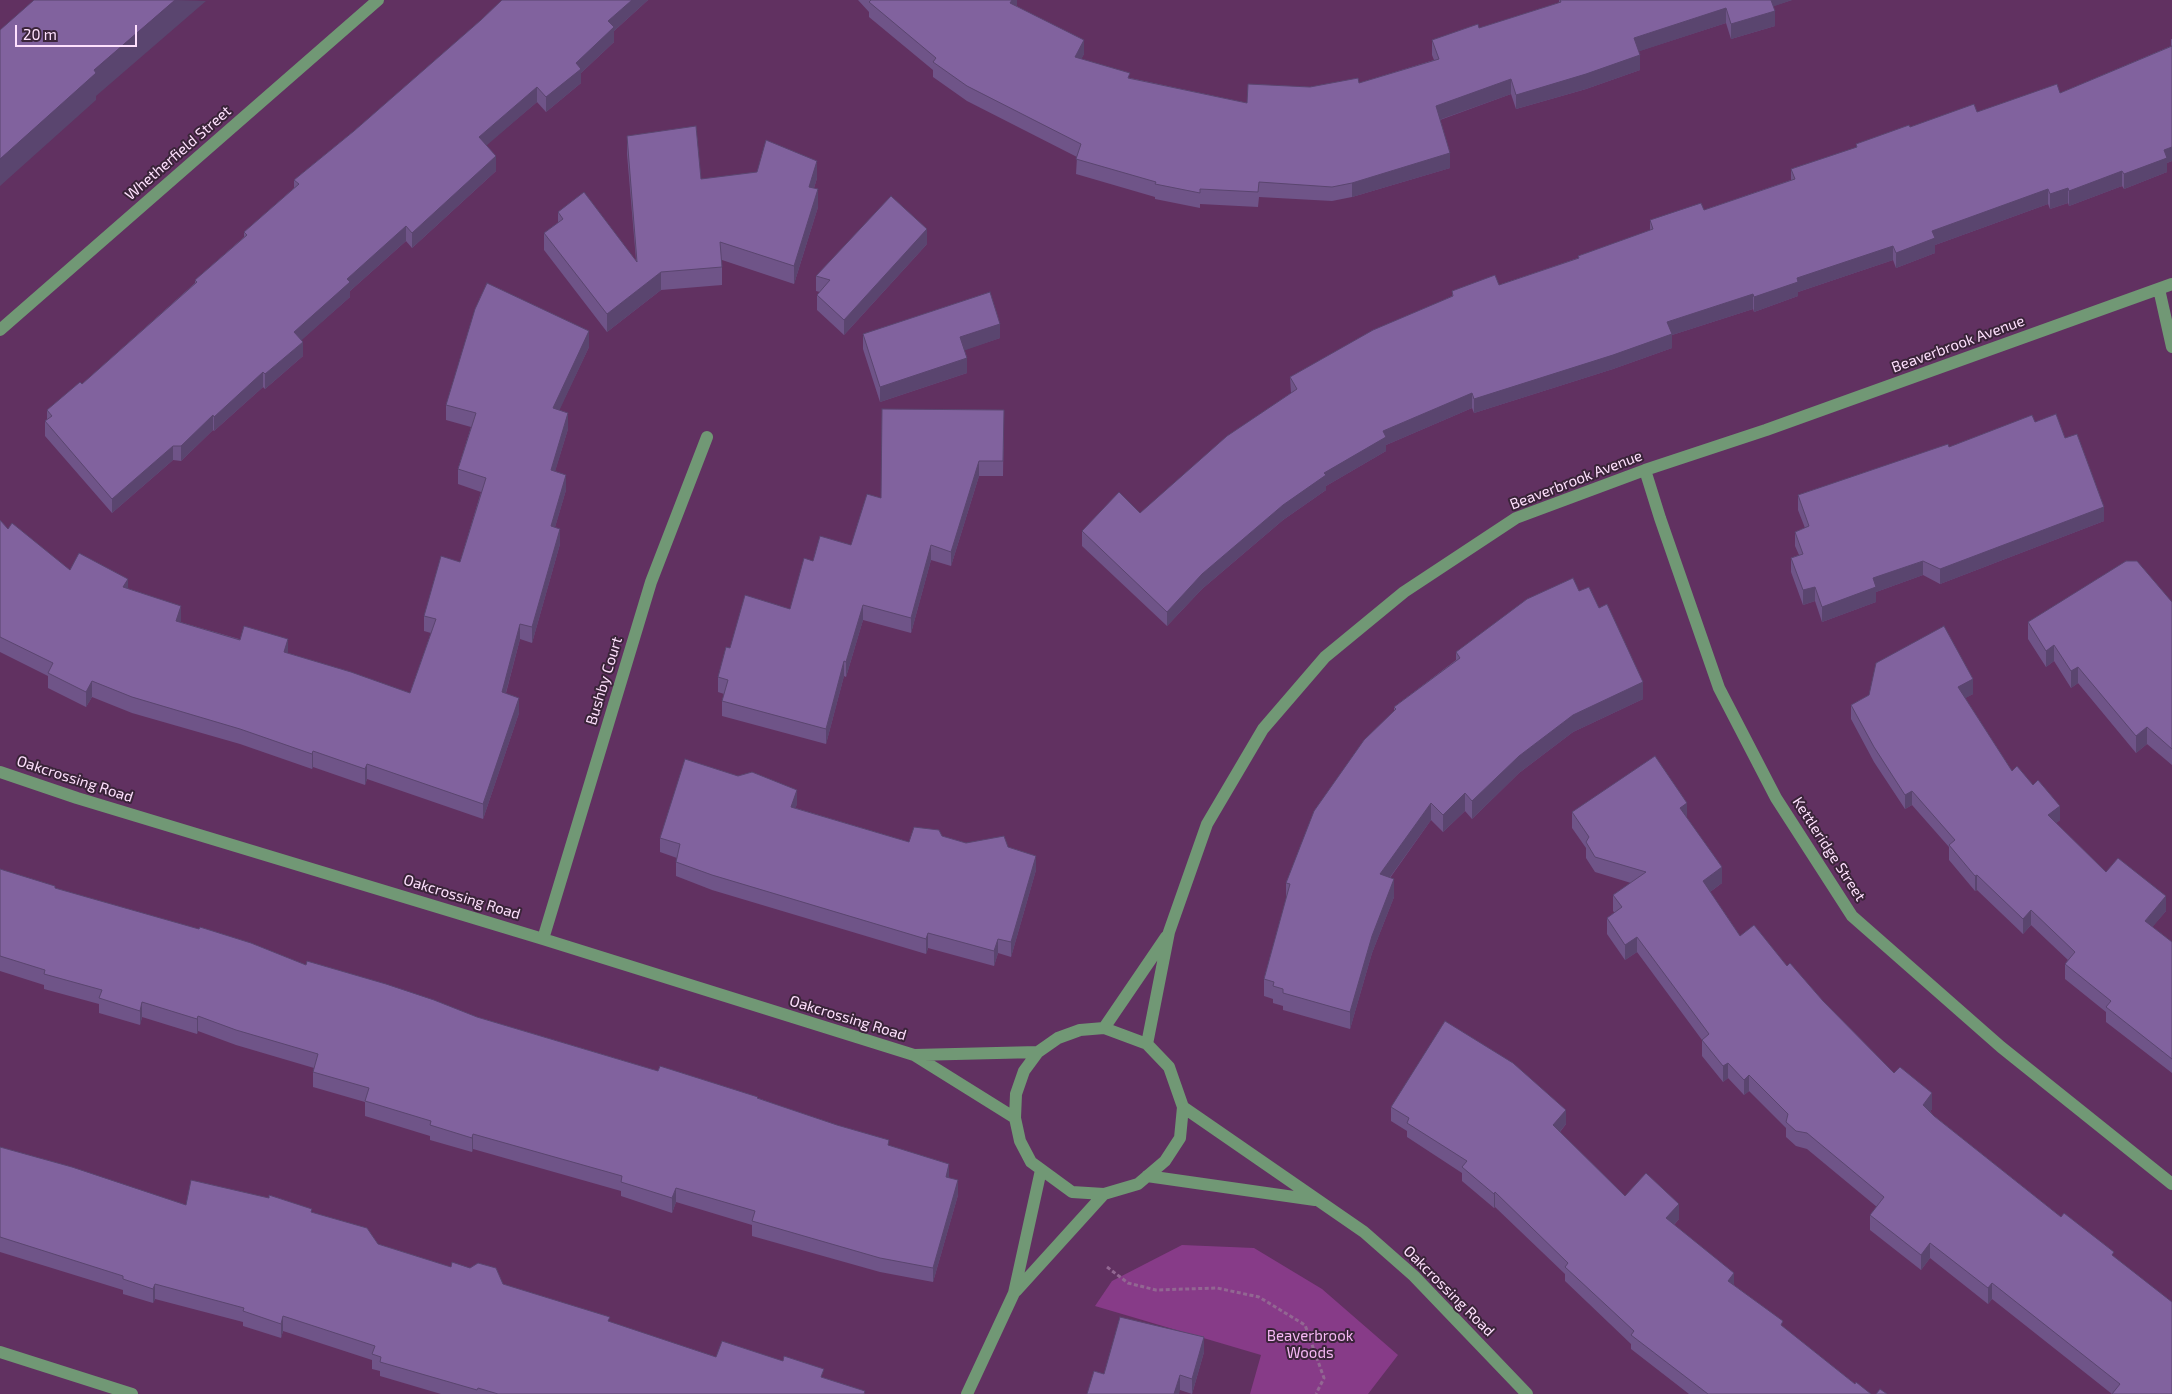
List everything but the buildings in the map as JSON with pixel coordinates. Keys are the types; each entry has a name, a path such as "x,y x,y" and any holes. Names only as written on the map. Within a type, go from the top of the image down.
{"street":[{"name":"Whetherfield Street","path":"0,330 378,0"},
{"name":"Beaverbrook Avenue","path":"1147,1044 1169,932 1207,824 1263,729 1325,657 1404,592 1516,518 1645,470 1766,430 2172,284"},
{"path":"2159,289 2172,346"},
{"name":"Bushby Court","path":"543,939 651,582 707,436"},
{"name":"Kettleridge Street","path":"1645,470 1719,688 1776,798 1852,916 2000,1047 2172,1184"},
{"name":"Oakcrossing Road","path":"0,772 77,798 543,939 914,1055 1015,1118"},
{"name":"Beaverbrook Avenue","path":"1104,1028 1169,932"},
{"path":"1104,1028 1147,1044 1169,1067 1183,1107 1180,1138 1164,1161 1138,1184 1104,1194 1072,1192 1031,1162 1020,1141 1015,1118 1016,1094 1024,1071 1038,1052 1058,1038 1080,1030 1104,1028"},
{"name":"Oakcrossing Road","path":"914,1055 1038,1052"},
{"name":"Oakcrossing Road","path":"1183,1107 1364,1232 1414,1276 1527,1394"},
{"path":"967,1394 1014,1293 1041,1170"},
{"name":"Oakcrossing Road","path":"1148,1176 1318,1201"},
{"path":"1014,1293 1104,1194"},
{"path":"0,1352 132,1394"}],"path":[{"path":"1107,1267 1128,1283 1156,1290 1217,1288 1259,1297 1305,1325 1324,1378 1316,1394"}],"green space":[{"name":"Beaverbrook Woods","path":"1182,1245 1254,1248 1322,1289 1398,1355 1368,1394 1250,1394 1261,1355 1095,1306 1112,1281"}]}
